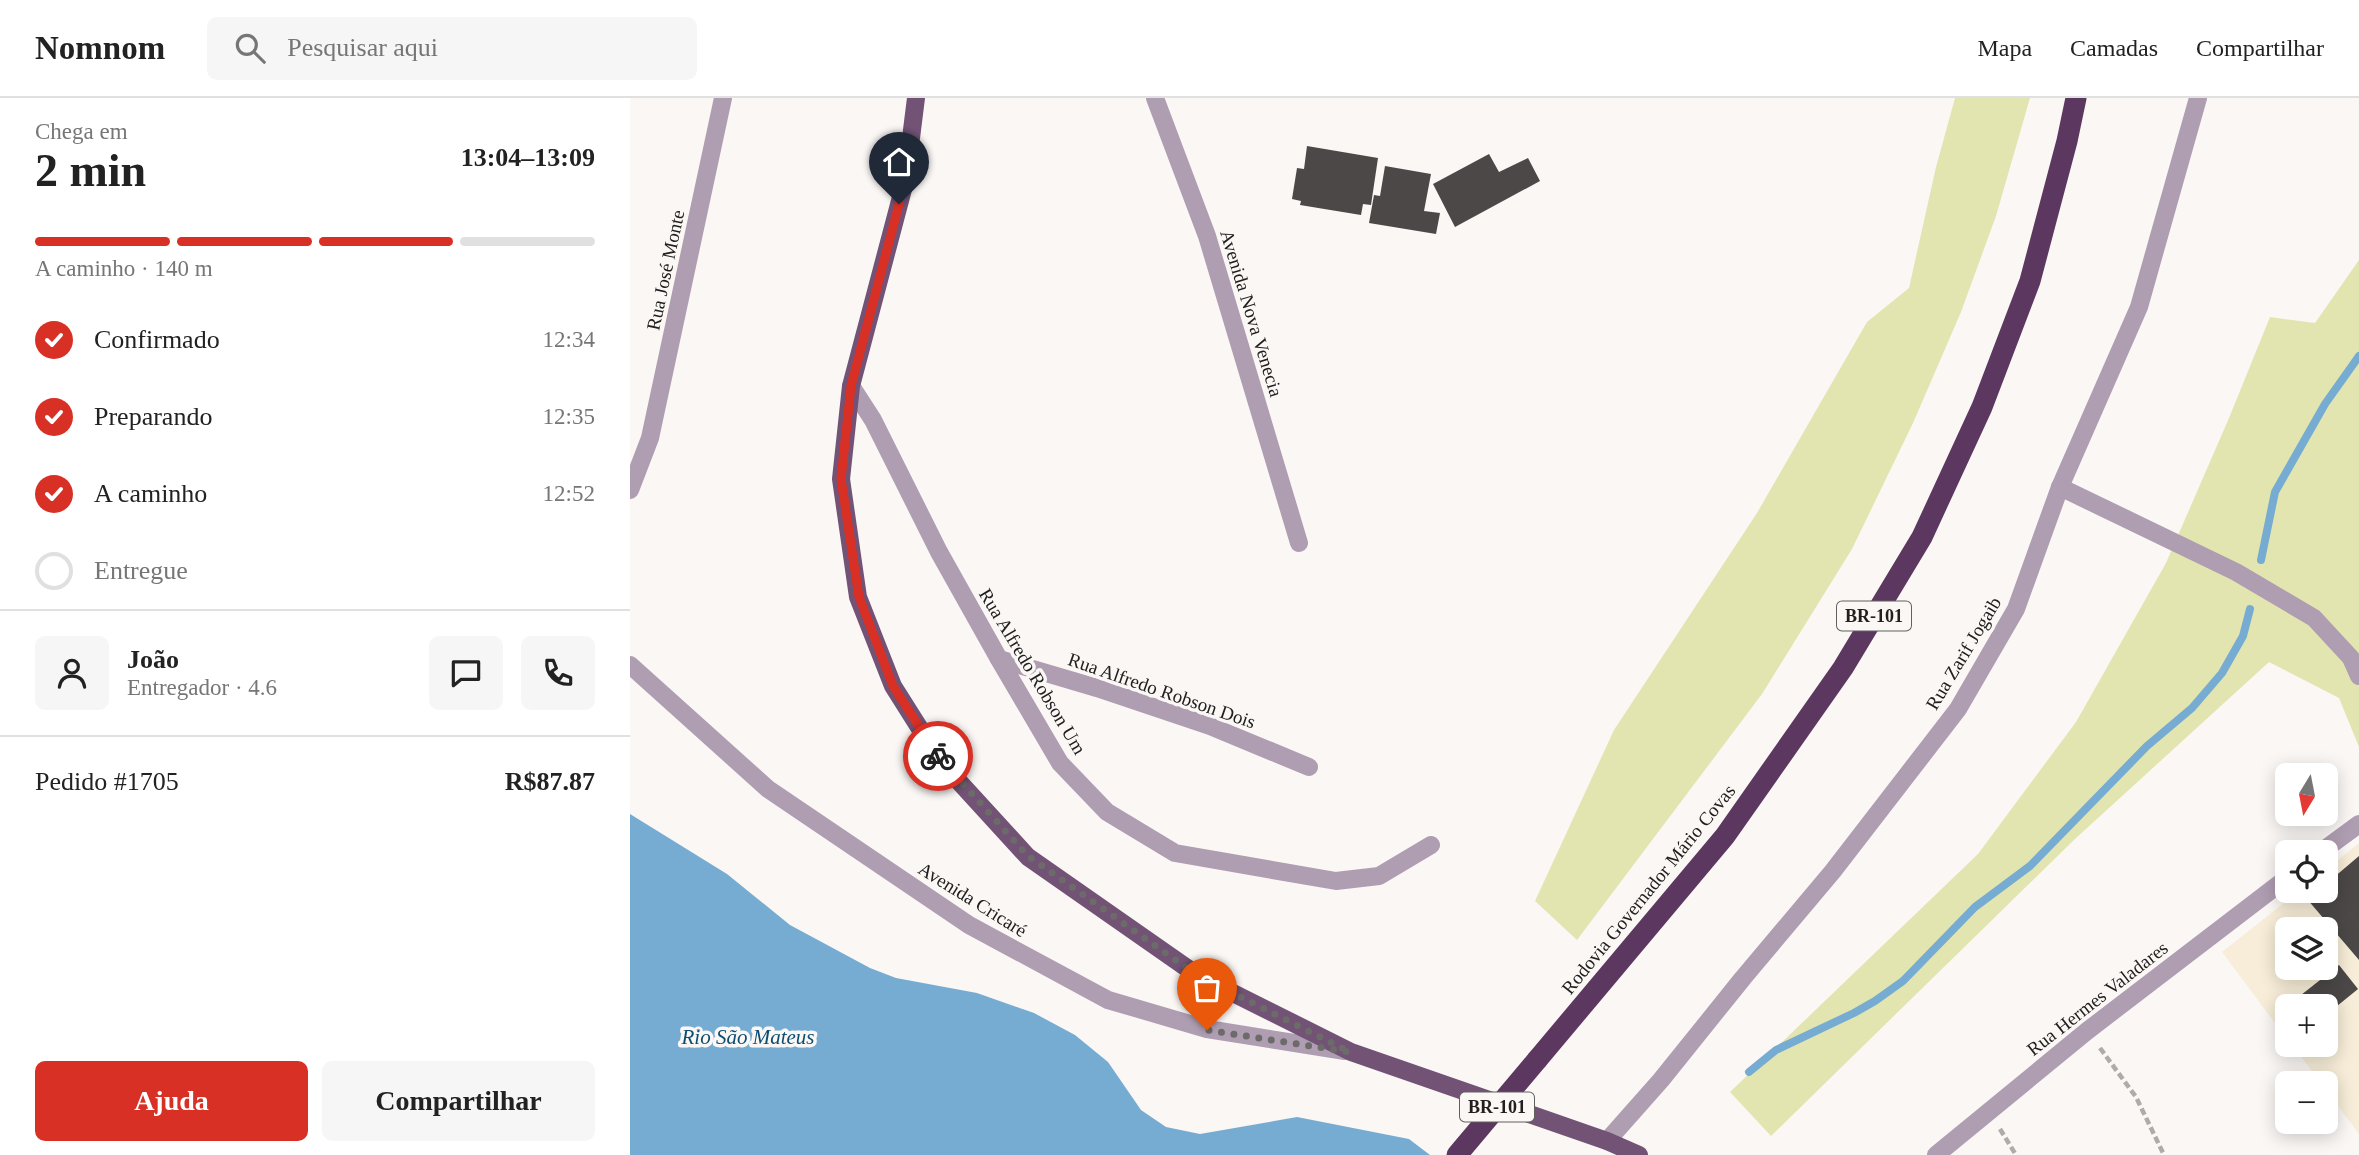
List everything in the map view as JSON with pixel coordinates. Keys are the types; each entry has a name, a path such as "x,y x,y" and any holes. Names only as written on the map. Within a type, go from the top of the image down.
{"highway":[{"name":"Rodovia Governador Mário Covas","path":"1457,1155 1725,836 1843,667 1922,537 1982,407 2030,281 2076,98"}],"main road":[{"path":"915,98 906,178 851,386 841,479 859,597 893,686 942,762 1028,856 1197,975 1350,1052 1607,1141 1639,1155"}],"street":[{"name":"Rua José Monte","path":"630,489 650,438 723,98"},
{"name":"Avenida Nova Venecia","path":"1156,98 1207,236 1299,543"},
{"name":"Rua Zarif Jogaib","path":"1607,1141 1661,1080 1833,871 1958,709 2016,609 2060,487 2139,307 2198,98"},
{"name":"Rua Alfredo Robson Um","path":"851,386 873,420 939,552 1060,763 1107,812 1175,853 1336,881 1378,876 1431,845"},
{"path":"2060,487 2236,572 2314,618 2351,658 2359,676"},
{"name":"Rua Alfredo Robson Dois","path":"999,659 1198,722 1309,767"},
{"name":"Avenida Cricaré","path":"630,665 768,789 969,925 1108,1000 1207,1030 1350,1052"},
{"path":"2337,840 2359,824"},
{"name":"Rua Hermes Valadares","path":"1936,1155 2087,1031 2275,887"}],"path":[{"path":"2087,1031 2136,1097 2164,1155"}],"shaded area":[{"path":"2359,843 2359,1134 2338,1106 2338,1071 2312,1071 2301,1057 2338,1057 2338,994 2275,994 2275,1023 2222,952 2284,903 2338,903 2338,860"}],"green space":[{"path":"1955,98 2030,98 1996,216 1961,312 1913,423 1852,549 1762,694 1577,940 1535,901 1614,730 1757,513 1867,322 1909,288 1936,167"},
{"path":"2359,260 2359,747 2339,698 2269,662 2075,839 1771,1136 1730,1092 1978,854 2076,722 2166,563 2270,317 2315,323"}],"water":[{"name":"Rio São Mateus","path":"630,814 727,874 790,925 870,968 896,978 977,993 1034,1013 1075,1035 1108,1062 1141,1110 1166,1127 1200,1134 1297,1117 1409,1139 1430,1155 630,1155"}],"building":[{"path":"1307,146 1378,158 1371,205 1363,204 1361,215 1300,205 1301,201 1292,199 1297,168 1304,169"},
{"path":"1489,154 1499,172 1528,158 1540,181 1455,227 1433,184"},
{"path":"1385,166 1431,174 1424,211 1440,213 1436,234 1369,223 1374,195 1380,196"},
{"path":"2359,856 2359,960 2338,935 2338,917 2322,917 2310,903 2338,903 2338,874"},
{"path":"2338,966 2358,989 2338,1005 2338,994 2302,994 2320,980 2338,980"}],"waterway":[{"path":"2261,560 2275,492 2325,404 2359,356"},
{"path":"1749,1072 1776,1050 1854,1013 1903,981 1975,907 2030,866 2147,746 2192,708 2222,673 2243,636 2250,609"}],"way so far":[{"path":"938,756 1028,856 1197,975 1350,1052 1207,1030"}],"route":[{"path":"899,204 851,386 841,479 859,597 893,686 938,756"}]}
